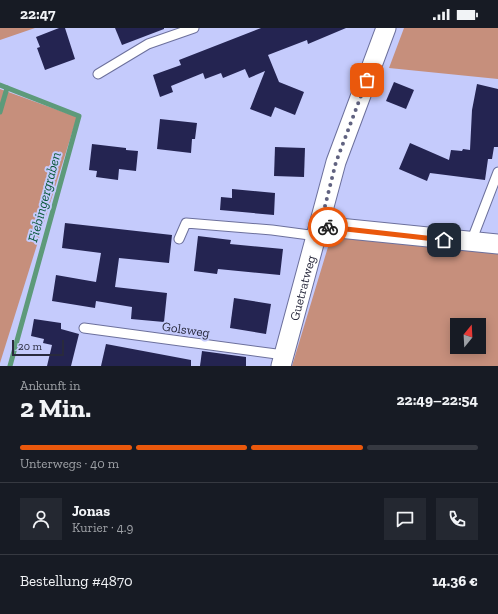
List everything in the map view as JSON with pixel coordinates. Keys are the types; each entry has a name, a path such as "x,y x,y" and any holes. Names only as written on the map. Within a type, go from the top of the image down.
{"street":[{"name":"Guetratweg","path":"282,361 336,162 386,28"},
{"path":"318,231 498,244"}],"lane":[{"path":"98,74 148,44 194,28"},
{"path":"471,242 498,172"},
{"path":"179,240 186,224 272,230 318,231"},
{"name":"Golsweg","path":"84,328 282,361"}],"shaded area":[{"path":"0,28 35,28 0,40"},
{"path":"404,28 498,28 498,79 389,68"},
{"path":"0,89 77,117 0,363"},
{"path":"331,237 498,251 498,366 292,366"}],"building":[{"path":"59,28 65,28 75,59 45,70 37,48 40,47 36,37"},
{"path":"115,28 164,28 164,29 122,45"},
{"path":"261,28 346,28 308,44 307,40 268,55 279,82 304,92 295,115 275,107 271,117 250,109 265,71 249,78 245,69 223,78 221,73 205,79 203,73 171,86 173,92 160,97 153,75 181,65 179,60"},
{"path":"394,82 414,90 406,109 386,101"},
{"path":"477,84 498,89 498,147 494,147 492,159 488,159 485,180 430,173 427,181 399,169 410,143 449,160 451,150 470,150 472,110"},
{"path":"160,119 197,123 195,139 192,139 191,153 157,149"},
{"path":"92,144 138,151 136,171 119,169 118,180 96,177 97,171 89,170"},
{"path":"275,147 305,148 304,177 274,176"},
{"path":"232,189 275,193 274,215 220,210 221,197 232,198"},
{"path":"65,223 172,235 169,263 119,258 115,287 167,293 164,322 131,319 132,307 96,301 95,308 52,301 56,275 96,282 101,253 62,248"},
{"path":"198,236 231,240 230,244 283,249 280,275 218,269 217,274 194,271"},
{"path":"234,298 271,304 266,334 230,328"},
{"path":"34,319 61,323 61,329 79,334 71,366 47,366 52,345 43,343 44,339 31,336"},
{"path":"106,344 191,360 191,366 101,366"},
{"path":"202,351 246,357 246,366 200,366"}],"waterway":[{"name":"Fiebingergraben","path":"0,85 79,116 10,366"},
{"path":"0,112 7,88"}],"way so far":[{"path":"328,227 320,226 336,162 367,80"}],"route":[{"path":"328,227 444,240"}]}
